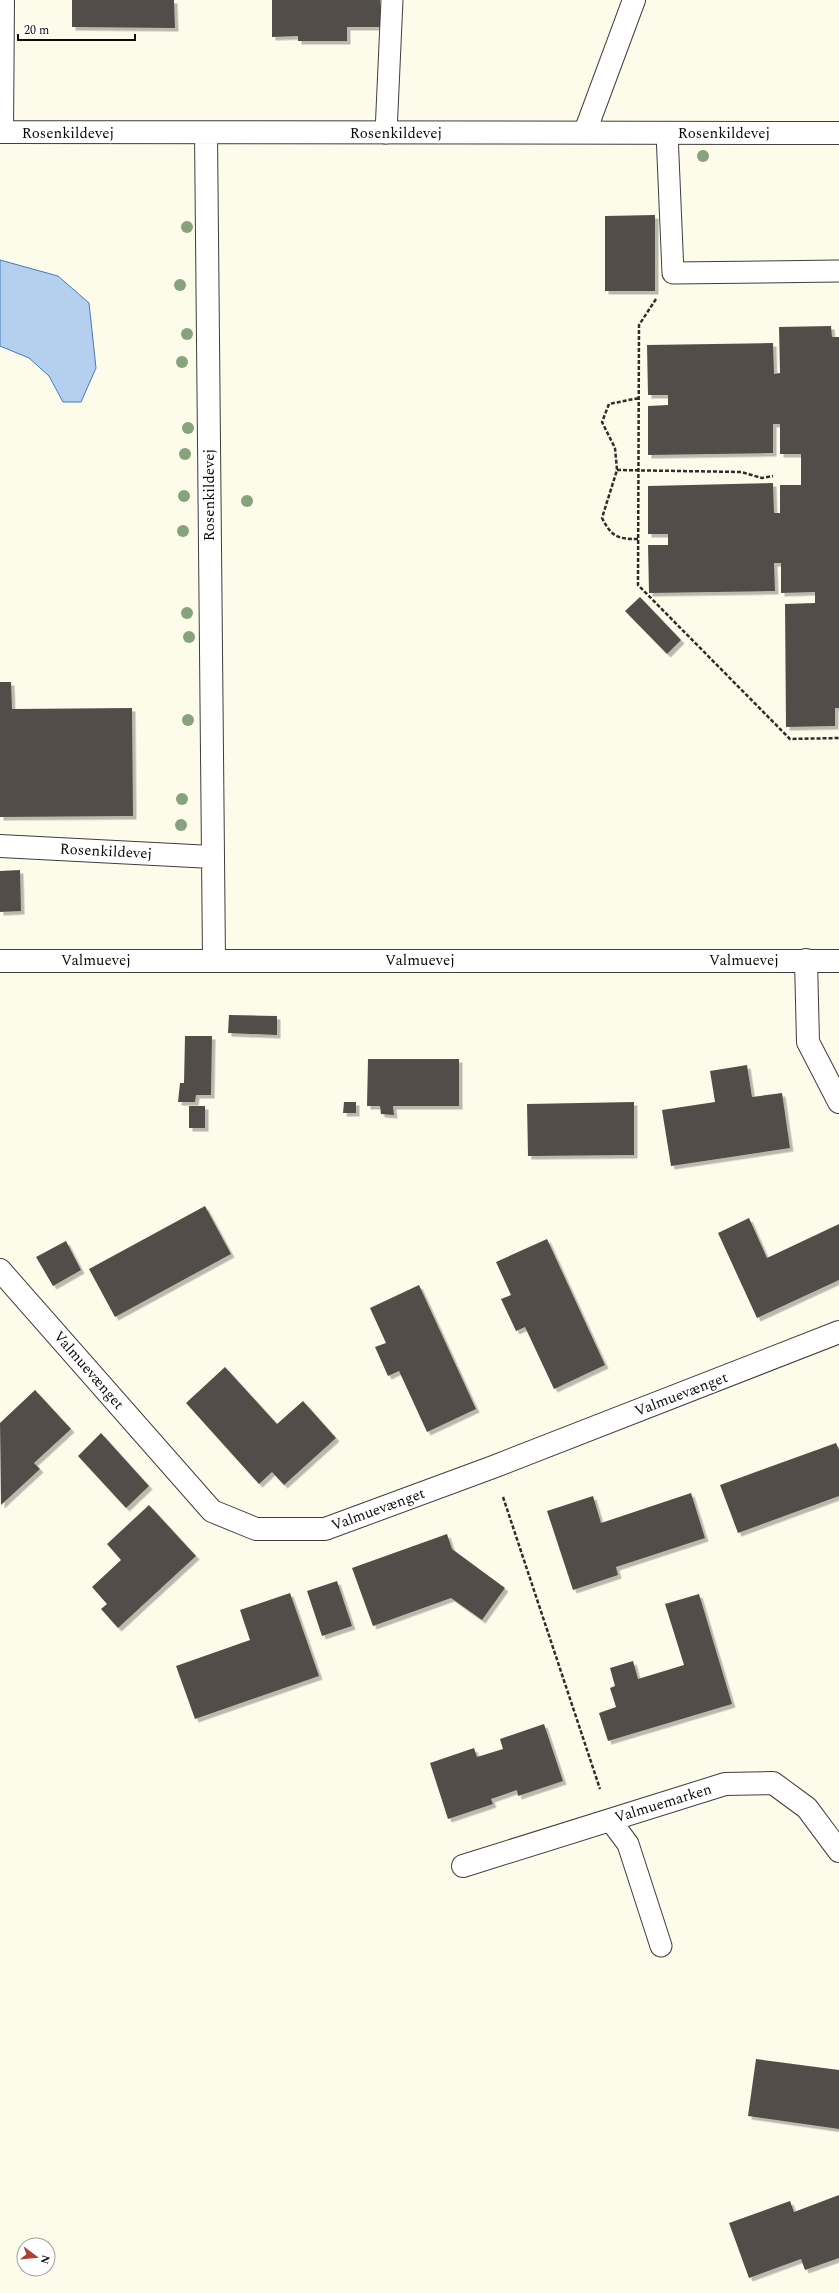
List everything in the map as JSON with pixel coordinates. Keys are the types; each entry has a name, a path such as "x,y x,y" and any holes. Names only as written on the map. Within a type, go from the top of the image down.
{"street":[{"name":"Rosenkildevej","path":"3,0 1,132 839,133"},
{"path":"585,132 634,0"},
{"name":"Rosenkildevej","path":"206,133 214,960"},
{"name":"Rosenkildevej","path":"0,846 212,857"},
{"path":"806,960 808,1042 839,1102"},
{"name":"Valmuevej","path":"0,961 839,961"},
{"name":"Valmuevænget","path":"0,1270 212,1511 256,1529 325,1529 493,1467 839,1332"},
{"name":"Valmuemarken","path":"463,1866 725,1784 773,1783 807,1808 839,1851"}],"lane":[{"path":"386,133 392,0"},
{"path":"667,132 673,273 839,271"},
{"path":"610,1820 628,1844 661,1946"}],"path":[{"path":"673,273 639,325 638,585 790,739 839,738"},
{"path":"638,539 620,539 609,530 602,518 617,470 615,448 602,422 609,404 639,398"},
{"path":"617,470 639,469 741,472 762,478 773,476"},
{"path":"493,1467 610,1820"}],"water":[{"path":"0,260 58,276 89,303 96,368 81,402 63,402 49,376 29,358 0,346"}],"building":[{"path":"72,0 174,0 175,28 72,27"},
{"path":"272,0 380,0 380,27 347,27 347,41 298,41 298,36 272,37"},
{"path":"655,215 655,291 605,291 605,216"},
{"path":"831,326 832,337 839,337 839,708 835,708 835,726 786,727 785,604 815,603 815,592 781,593 781,563 774,563 775,591 649,593 648,545 668,545 668,534 648,534 648,486 773,483 774,513 780,513 780,485 801,485 801,454 780,454 780,424 773,424 773,453 648,455 648,406 668,405 668,395 648,395 647,345 773,343 774,374 780,373 779,327"},
{"path":"640,597 681,640 667,654 625,611"},
{"path":"0,682 11,682 12,709 132,708 133,816 0,817"},
{"path":"20,870 21,911 0,912 0,871"},
{"path":"229,1015 277,1016 277,1035 228,1033"},
{"path":"185,1036 212,1036 211,1095 196,1095 195,1102 178,1102 180,1083 184,1083"},
{"path":"368,1059 459,1059 459,1106 393,1106 394,1115 381,1114 380,1106 367,1106"},
{"path":"747,1065 752,1097 782,1093 790,1148 671,1166 662,1110 715,1102 710,1071"},
{"path":"344,1102 356,1102 356,1113 343,1113"},
{"path":"634,1102 634,1155 528,1156 527,1104"},
{"path":"189,1106 205,1106 205,1128 189,1128"},
{"path":"205,1206 231,1254 115,1317 89,1269"},
{"path":"749,1218 767,1258 839,1224 839,1280 757,1318 718,1233"},
{"path":"547,1239 605,1365 554,1389 525,1327 516,1331 501,1299 511,1295 496,1262"},
{"path":"66,1241 81,1270 53,1286 36,1257"},
{"path":"419,1285 476,1409 427,1432 399,1371 388,1376 375,1347 386,1343 370,1308"},
{"path":"225,1367 277,1424 303,1401 336,1438 284,1485 272,1472 259,1484 186,1403"},
{"path":"35,1390 71,1429 34,1463 40,1469 1,1505 0,1423"},
{"path":"101,1433 149,1486 126,1508 78,1456"},
{"path":"836,1443 839,1450 839,1496 738,1533 720,1485"},
{"path":"691,1493 705,1538 616,1567 618,1575 573,1590 547,1511 593,1496 601,1523"},
{"path":"149,1505 196,1556 118,1628 101,1609 107,1604 92,1587 121,1560 107,1544"},
{"path":"447,1534 452,1549 505,1588 482,1620 451,1598 373,1626 352,1568"},
{"path":"337,1581 352,1626 322,1636 307,1591"},
{"path":"290,1593 319,1676 195,1719 176,1666 250,1640 240,1610"},
{"path":"699,1594 732,1704 608,1741 599,1713 616,1707 610,1688 615,1686 610,1668 633,1661 638,1679 684,1665 665,1604"},
{"path":"544,1724 563,1781 518,1796 517,1790 491,1799 493,1804 448,1819 430,1763 474,1748 477,1757 503,1749 500,1739"},
{"path":"756,2059 839,2070 839,2129 748,2116"},
{"path":"839,2195 839,2258 805,2270 801,2259 749,2278 729,2223 790,2201 794,2212"}]}
